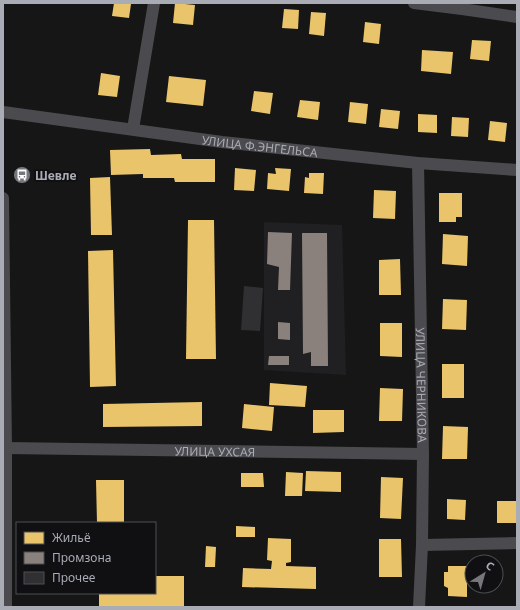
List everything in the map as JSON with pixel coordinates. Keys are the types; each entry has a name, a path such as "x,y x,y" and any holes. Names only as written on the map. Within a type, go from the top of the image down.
{"street":[{"path":"133,129 154,3"},
{"path":"414,3 517,17"},
{"name":"УЛИЦА Ф.ЭНГЕЛЬСА","path":"3,112 222,142 418,163 517,170"},
{"name":"УЛИЦА ЧЕРНИКОВА","path":"418,163 423,454 422,545 419,607"},
{"path":"3,198 6,607"},
{"name":"УЛИЦА УХСАЯ","path":"6,448 423,454"},
{"path":"422,545 517,543"}],"shaded area":[{"path":"264,222 342,225 346,375 264,370"}],"building: Жильё":[{"path":"114,3 131,4 129,18 112,16"},
{"path":"175,3 195,5 193,25 173,23"},
{"path":"284,9 299,10 298,29 282,28"},
{"path":"311,12 326,13 324,36 309,34"},
{"path":"365,22 381,24 379,44 363,42"},
{"path":"472,40 491,41 489,61 470,59"},
{"path":"422,50 453,52 451,74 421,71"},
{"path":"101,73 120,76 117,97 98,95"},
{"path":"169,76 206,80 203,106 166,102"},
{"path":"254,91 273,93 270,114 251,111"},
{"path":"300,100 320,102 318,120 297,117"},
{"path":"350,102 368,104 366,124 348,122"},
{"path":"381,109 400,111 398,129 379,127"},
{"path":"418,114 437,115 437,133 418,132"},
{"path":"452,117 469,118 468,137 451,136"},
{"path":"490,121 507,123 505,142 488,140"},
{"path":"150,149 151,155 181,154 182,159 215,159 215,182 175,182 174,178 143,178 143,174 111,175 110,150"},
{"path":"235,168 256,170 254,191 234,190"},
{"path":"275,168 291,169 289,191 267,189 268,173 276,174"},
{"path":"309,173 324,173 323,194 304,193 305,177 309,178"},
{"path":"110,177 112,235 91,235 90,178"},
{"path":"374,190 396,191 395,219 373,218"},
{"path":"439,193 462,193 462,217 456,217 456,222 439,222"},
{"path":"188,220 214,220 216,359 186,359"},
{"path":"443,234 468,236 467,266 442,264"},
{"path":"113,250 116,386 90,387 88,251"},
{"path":"400,259 401,295 379,295 379,260"},
{"path":"443,299 467,300 466,330 442,329"},
{"path":"380,323 402,323 402,357 380,356"},
{"path":"442,364 464,364 464,398 442,398"},
{"path":"270,383 307,386 305,407 269,405"},
{"path":"380,388 403,389 402,421 379,421"},
{"path":"202,402 202,426 103,427 103,404"},
{"path":"244,404 274,407 272,431 242,428"},
{"path":"313,410 344,410 344,432 313,433"},
{"path":"443,426 468,427 467,459 442,459"},
{"path":"306,471 341,472 341,492 305,491"},
{"path":"286,472 303,473 302,496 285,496"},
{"path":"241,473 263,473 264,487 241,487"},
{"path":"381,477 403,478 401,519 380,518"},
{"path":"96,480 124,480 124,522 97,522"},
{"path":"447,499 466,500 465,520 447,519"},
{"path":"497,501 517,501 517,523 497,523"},
{"path":"236,526 255,527 255,537 236,537"},
{"path":"268,538 291,539 291,562 286,563 286,566 316,567 316,589 242,587 243,568 271,569 272,561 267,560"},
{"path":"379,539 401,539 402,577 379,577"},
{"path":"206,546 216,547 215,567 205,567"},
{"path":"448,566 464,566 464,594 467,594 467,597 448,596 448,588 444,586 444,572 448,572"},
{"path":"156,576 184,576 184,606 99,606 99,594 156,594"}],"building: Промзона":[{"path":"268,232 292,233 290,290 278,290 279,267 267,264"},
{"path":"302,233 327,233 328,366 311,366 311,352 303,354"},
{"path":"278,322 290,323 290,340 278,339"},
{"path":"269,356 289,356 289,365 268,365"}],"building: Прочее":[{"path":"244,286 263,288 260,331 241,330"}],"place":[{"name":"Шевле","path":"22,175"}]}
